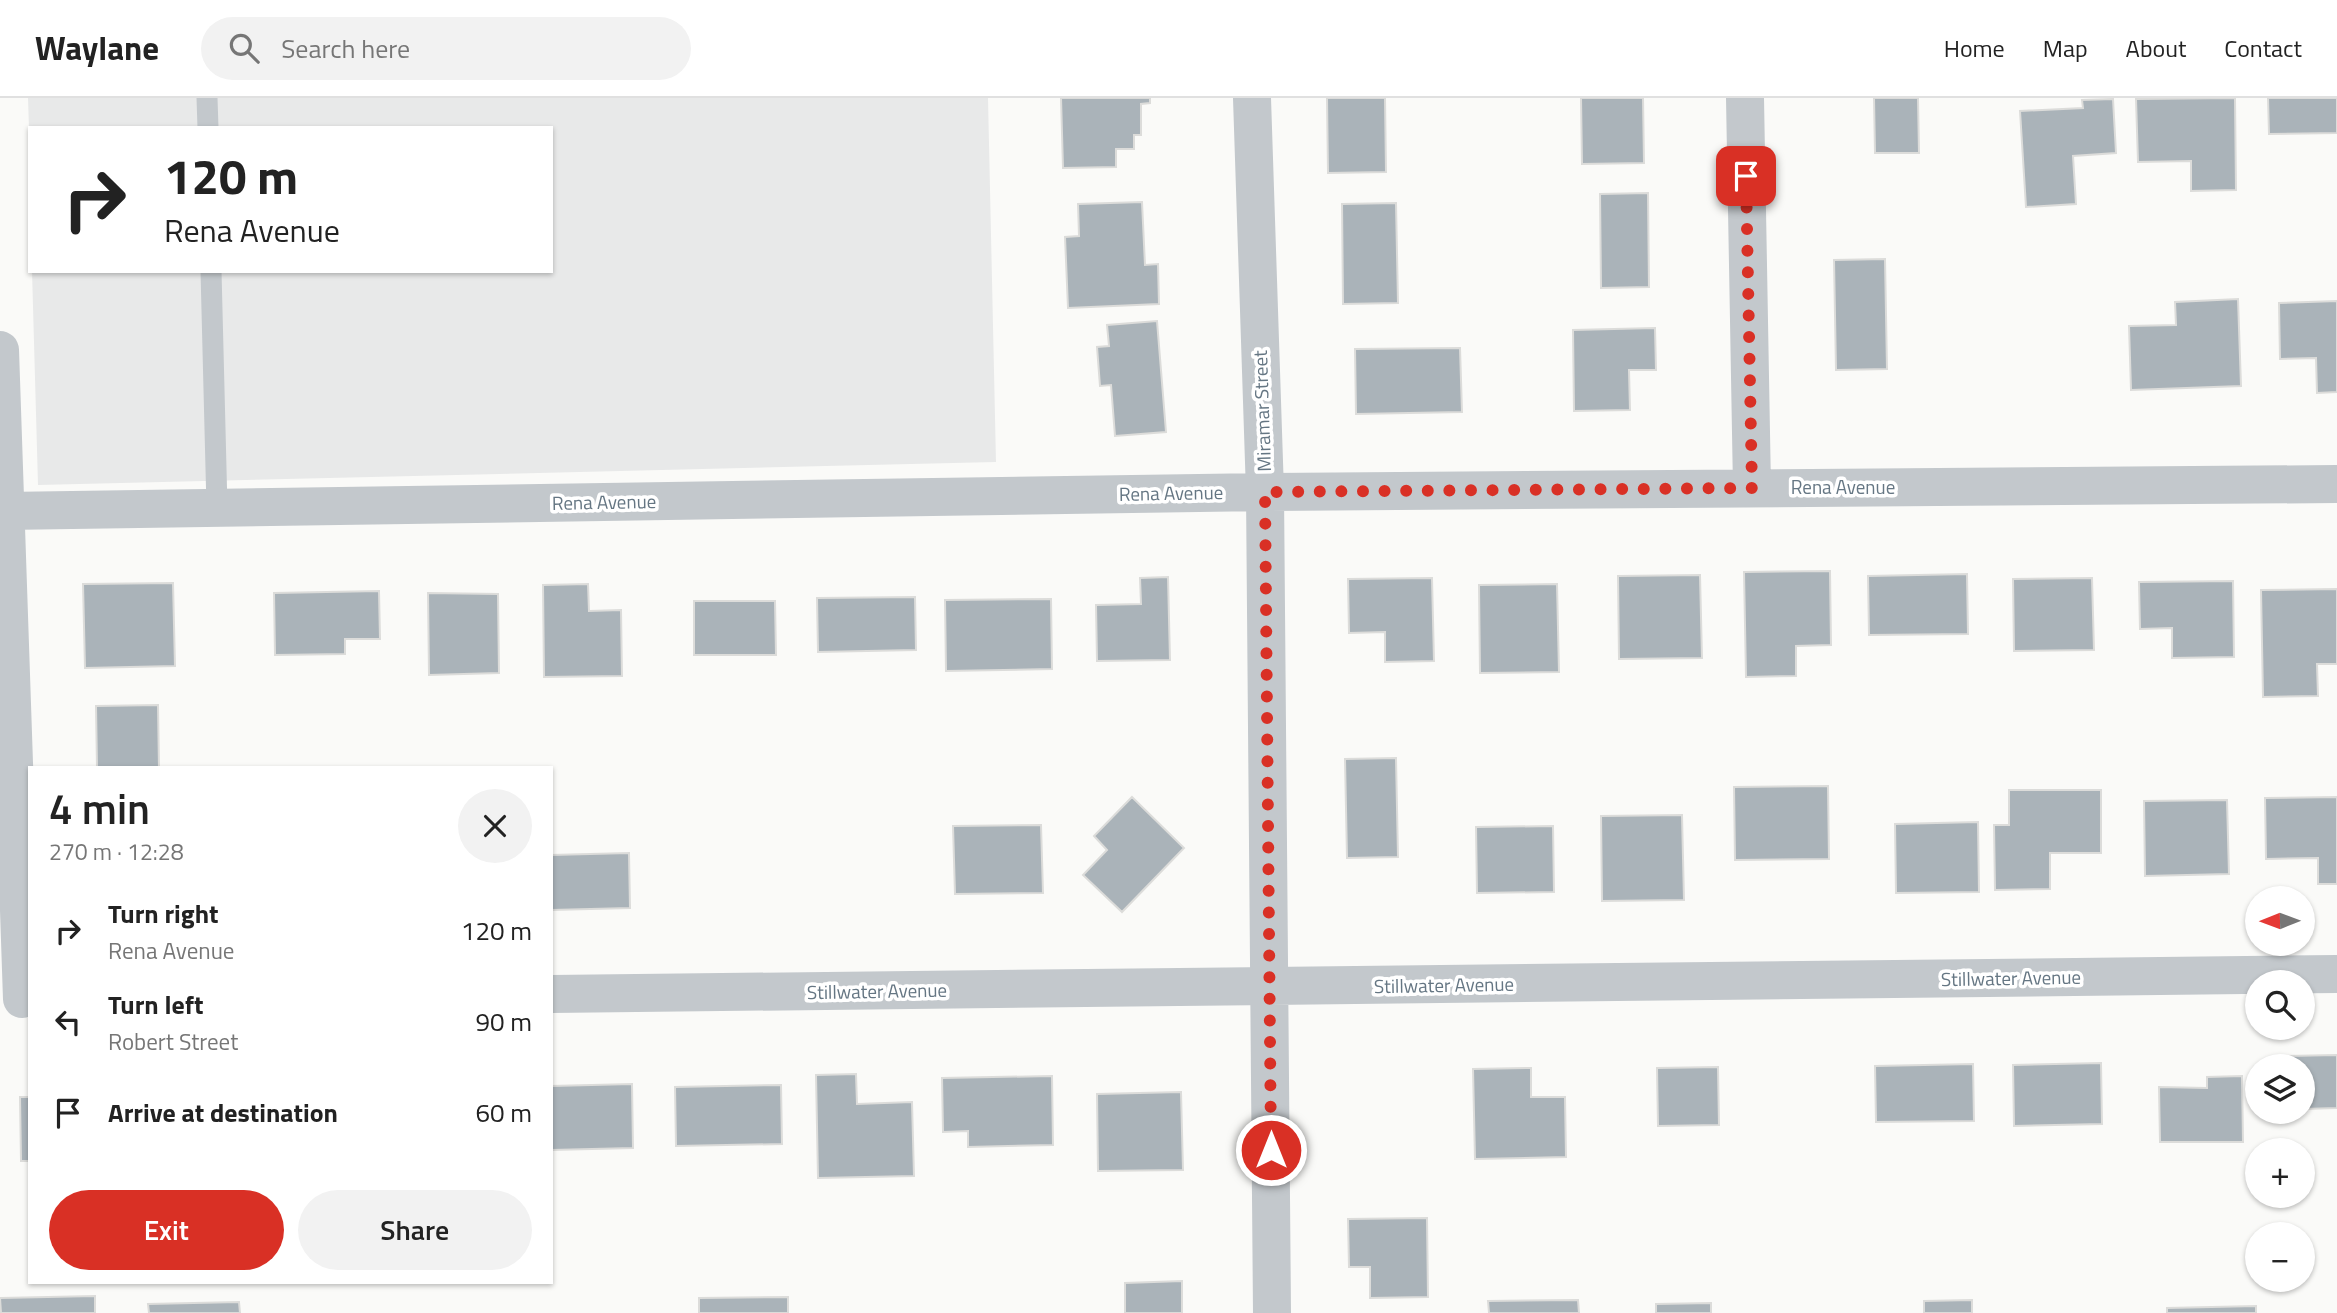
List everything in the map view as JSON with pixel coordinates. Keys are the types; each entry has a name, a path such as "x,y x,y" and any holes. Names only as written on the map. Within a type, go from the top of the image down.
{"street":[{"name":"Miramar Street","path":"1252,98 1265,492 1272,1313"},
{"path":"1745,98 1752,488"},
{"path":"0,350 17,999"},
{"name":"Rena Avenue","path":"5,511 1265,492 2337,484"},
{"name":"Stillwater Avenue","path":"553,994 2337,974"}],"lane":[{"path":"207,98 208,126"},
{"path":"211,273 217,508"}],"shaded area":[{"path":"28,98 988,98 996,462 38,485 32,273 553,273 553,126 29,126"}],"building":[{"path":"1061,98 1150,98 1150,103 1141,104 1141,135 1134,135 1134,149 1116,149 1116,167 1063,168"},
{"path":"1327,98 1385,98 1386,172 1328,173"},
{"path":"1581,98 1643,98 1644,163 1582,164"},
{"path":"1874,98 1918,98 1919,153 1875,153"},
{"path":"2235,98 2236,190 2191,191 2191,161 2138,162 2136,99"},
{"path":"2268,98 2337,98 2337,133 2269,134"},
{"path":"2113,99 2116,153 2073,156 2076,204 2026,207 2020,111 2083,108 2082,100"},
{"path":"1648,193 1649,287 1601,288 1600,194"},
{"path":"1142,202 1145,265 1158,264 1159,304 1068,308 1065,237 1079,236 1078,204"},
{"path":"1396,203 1398,303 1343,304 1342,204"},
{"path":"1885,259 1887,369 1836,370 1834,260"},
{"path":"2238,299 2241,386 2131,390 2129,326 2176,325 2175,302"},
{"path":"2337,301 2337,392 2317,393 2316,358 2280,359 2279,303"},
{"path":"1157,321 1166,432 1115,436 1111,385 1100,386 1097,347 1109,346 1107,325"},
{"path":"1655,328 1656,370 1629,370 1630,410 1574,411 1573,330"},
{"path":"1460,348 1462,412 1356,414 1355,349"},
{"path":"1830,571 1831,645 1796,646 1796,676 1746,677 1744,572"},
{"path":"1967,574 1968,634 1869,635 1868,576"},
{"path":"1700,575 1702,658 1619,659 1618,576"},
{"path":"1168,577 1170,660 1097,661 1096,605 1141,604 1140,578"},
{"path":"1432,578 1434,661 1385,662 1385,632 1349,633 1348,579"},
{"path":"2092,578 2094,650 2014,651 2013,579"},
{"path":"2233,581 2234,657 2172,658 2172,628 2140,629 2139,582"},
{"path":"173,583 175,666 85,668 83,584"},
{"path":"588,584 589,611 621,610 622,676 544,677 543,585"},
{"path":"1557,584 1559,672 1480,673 1479,585"},
{"path":"2337,589 2337,664 2317,664 2318,696 2263,697 2261,590"},
{"path":"379,591 380,639 345,639 345,654 275,655 274,593"},
{"path":"428,593 498,594 499,673 429,675"},
{"path":"915,597 916,650 818,652 817,598"},
{"path":"1051,599 1052,669 946,671 945,600"},
{"path":"694,601 775,601 776,655 694,655"},
{"path":"158,705 159,766 97,766 96,706"},
{"path":"1396,758 1398,857 1347,858 1345,759"},
{"path":"1828,786 1829,859 1735,860 1734,787"},
{"path":"2009,790 2101,790 2101,853 2050,853 2050,889 1995,890 1994,825 2009,825"},
{"path":"1132,797 1184,848 1122,912 1083,875 1107,850 1094,836"},
{"path":"2337,797 2337,884 2318,884 2318,858 2266,859 2265,798"},
{"path":"2227,800 2229,874 2145,876 2144,801"},
{"path":"1682,815 1684,900 1602,901 1601,816"},
{"path":"1978,822 1979,892 1896,893 1895,824"},
{"path":"1041,825 1043,893 955,894 953,826"},
{"path":"1553,826 1554,892 1477,893 1476,827"},
{"path":"629,853 630,908 553,910 553,855"},
{"path":"2315,1055 2337,1055 2337,1108 2315,1109"},
{"path":"2101,1063 2102,1124 2014,1126 2013,1065"},
{"path":"1973,1064 1974,1121 1876,1122 1875,1066"},
{"path":"1718,1067 1719,1125 1658,1126 1657,1068"},
{"path":"1531,1068 1531,1097 1565,1097 1566,1157 1475,1159 1473,1069"},
{"path":"856,1074 857,1104 912,1102 914,1176 818,1178 816,1075"},
{"path":"1052,1076 1053,1145 968,1147 968,1131 943,1132 942,1078"},
{"path":"2242,1076 2243,1142 2160,1142 2159,1087 2207,1088 2207,1077"},
{"path":"632,1084 633,1148 553,1150 553,1086"},
{"path":"781,1085 782,1144 676,1146 675,1087"},
{"path":"1181,1092 1183,1170 1098,1171 1097,1094"},
{"path":"20,1097 28,1097 28,1161 21,1161"},
{"path":"1427,1218 1428,1297 1370,1298 1370,1267 1349,1267 1348,1219"},
{"path":"1182,1281 1182,1313 1125,1313 1125,1283"},
{"path":"95,1296 95,1313 1,1313 0,1298"},
{"path":"788,1297 788,1313 699,1313 699,1298"},
{"path":"1578,1300 1579,1313 1489,1313 1488,1301"},
{"path":"1972,1300 1972,1313 1924,1313 1924,1301"},
{"path":"239,1302 240,1313 149,1313 148,1304"},
{"path":"1711,1303 1711,1313 1656,1313 1656,1304"},
{"path":"2256,1306 2256,1313 2167,1313 2167,1308"}],"route":[{"path":"1271,1150 1265,492 1752,488 1746,176"}]}
